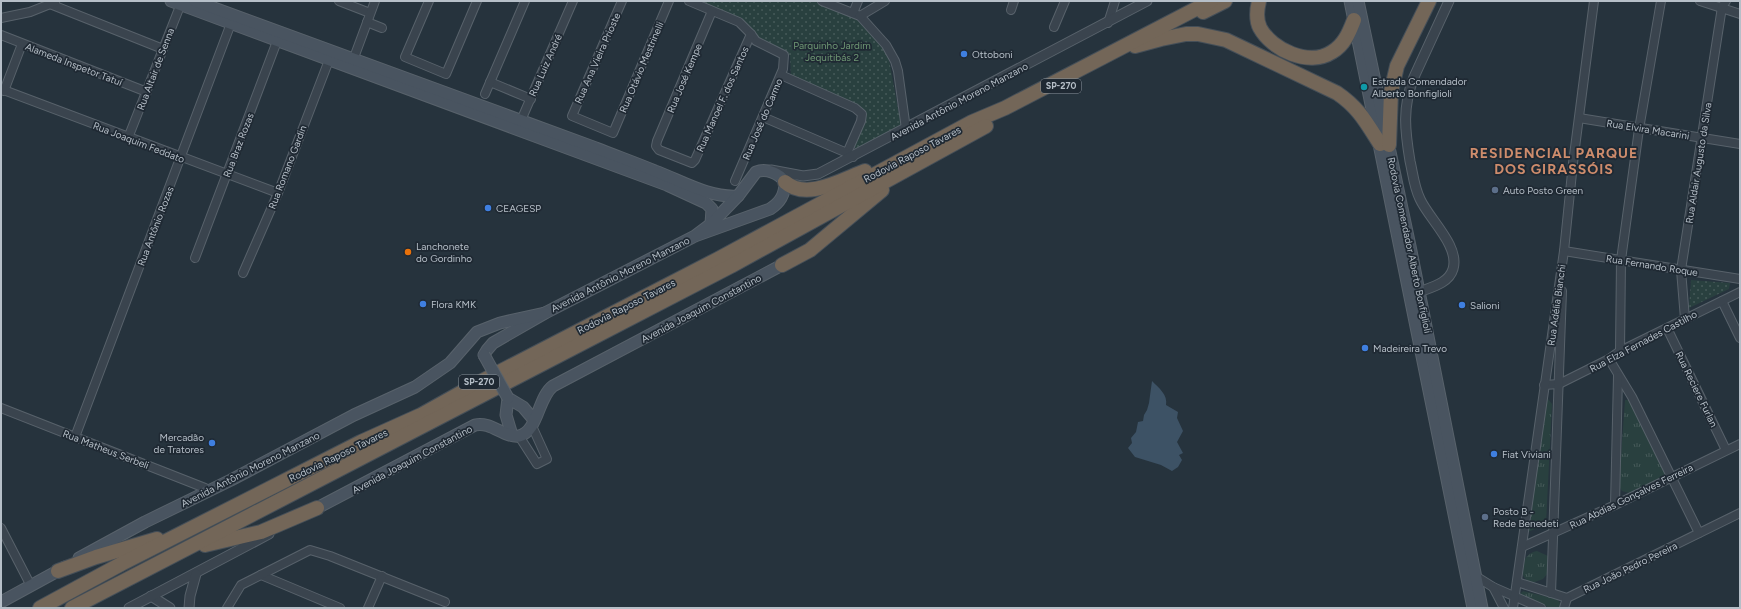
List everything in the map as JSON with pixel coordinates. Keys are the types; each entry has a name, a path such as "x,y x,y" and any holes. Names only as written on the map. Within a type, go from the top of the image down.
{"highway":[{"path":"1158,27 1192,1"},
{"name":"Rodovia Raposo Tavares","path":"72,608 731,266 920,156 972,122 1005,108 1158,27 1211,1"},
{"name":"Rodovia Raposo Tavares","path":"40,608 123,563 361,442 421,415 480,382 718,258 1225,1"},
{"path":"1259,1 1257,16 1260,27 1266,36 1282,49 1312,58 1323,56 1332,52 1342,44 1348,35 1354,20"},
{"path":"1384,144 1391,92 1397,66 1428,1"},
{"path":"1135,46 1186,34 1198,34 1226,40 1337,93 1351,102 1362,114 1384,144"},
{"path":"785,182 797,189 811,190 920,156"},
{"path":"782,265 810,250 881,191 920,156"},
{"path":"58,571 96,557 165,536 242,503"},
{"path":"187,549 261,532 317,508"},
{"path":"80,608 104,592"}],"main road":[{"path":"196,1 233,19"},
{"name":"Rodovia Comendador Alberto Bonfiglioli","path":"1350,1 1419,292 1482,608"},
{"name":"Rodovia Comendador Alberto Bonfiglioli","path":"1358,1 1473,608"},
{"path":"178,2 233,19 519,125 652,169 707,192 724,196 738,196"},
{"path":"519,125 706,202 712,209 711,224"},
{"name":"Avenida Antônio Moreno Manzano","path":"696,236 711,224 738,196 746,187 752,175 760,170 764,170"},
{"path":"764,170 779,175 785,182"},
{"name":"Avenida Antônio Moreno Manzano","path":"484,355 493,343 545,313 696,236 770,209 776,205 782,197 785,182"},
{"name":"Avenida Joaquim Constantino","path":"317,508 475,426 485,425 515,435 527,432 533,423 546,392 553,386 782,265"},
{"name":"Avenida Antônio Moreno Manzano","path":"1,602 145,522 208,492 354,415 415,387 450,363 477,332 500,323 545,313"},
{"path":"490,328 485,331 481,341 484,355 508,398 523,407 533,423"},
{"path":"508,398 506,415 515,435"}],"street":[{"path":"338,1 370,13"},
{"path":"351,63 375,1"},
{"path":"429,1 405,57 446,74 477,1"},
{"path":"485,94 524,1"},
{"name":"Rua Luiz André","path":"519,125 574,1"},
{"name":"Rua Ana Vieira Prioste","path":"613,132 572,116 622,1"},
{"name":"Rua Otávio Mestrinelli","path":"613,132 669,1"},
{"path":"689,1 739,22 751,34"},
{"path":"822,1 857,14 886,44 895,61 906,129"},
{"path":"857,14 858,1"},
{"path":"857,14 883,1"},
{"path":"1011,10 1014,1"},
{"path":"1054,27 1065,1"},
{"path":"1108,23 1115,1"},
{"name":"Avenida Antônio Moreno Manzano","path":"764,170 777,170 797,176 811,176 818,174 850,155 906,129 1147,1"},
{"path":"1419,292 1443,282 1449,277 1453,269 1454,258 1446,238 1426,210 1414,184 1406,128 1406,105 1409,90 1414,77 1449,1"},
{"name":"Rua Adélia Bianchi","path":"1513,608 1564,251 1594,1"},
{"path":"1620,351 1621,260 1639,129 1661,1"},
{"path":"1701,1 1724,4 1740,14"},
{"path":"1,18 30,12 54,2 163,49"},
{"name":"Rua Altair de Senna","path":"128,138 163,49 178,2"},
{"name":"Rua Aldair Augusto da Silva","path":"1684,319 1681,270 1724,4"},
{"name":"Rua José Kempe","path":"692,163 659,150 656,146 712,11"},
{"name":"Rua Antônio Rozas","path":"75,437 233,19"},
{"path":"367,22 382,28"},
{"name":"Rua José do Carmo","path":"736,181 785,61 784,55 756,41 751,34"},
{"name":"Rua Manoel F. dos Santos","path":"692,163 695,160 751,34"},
{"name":"Alameda Inspetor Tatuí","path":"1,36 147,92"},
{"name":"Rua Braz Rozas","path":"195,258 279,36"},
{"path":"3,90 22,44"},
{"name":"Rua Romano Gardin","path":"243,273 278,193 331,56"},
{"path":"763,118 850,155 851,147 861,121 862,114 855,108 780,75"},
{"path":"490,82 531,99"},
{"name":"Rua Joaquim Feddato","path":"3,90 278,193"},
{"name":"Rua Elvira Macarini","path":"1579,118 1639,129 1702,137 1740,144"},
{"path":"1550,593 1564,251"},
{"name":"Rua Fernando Roque","path":"1564,251 1740,279"},
{"name":"Rua Elza Fernades Castilho","path":"1544,385 1559,384 1609,359 1620,351 1740,292"},
{"path":"1722,301 1740,338"},
{"name":"Rua Reciere Furlan","path":"1667,328 1726,450"},
{"path":"1609,359 1632,397 1699,533"},
{"path":"1615,505 1618,376"},
{"name":"Rua Matheus Serbeli","path":"1,408 205,488 208,492"},
{"path":"515,435 537,464 547,459 533,423"},
{"name":"Rua Abdias Gonçalves Ferreira","path":"1522,547 1615,505 1740,444"},
{"name":"Avenida Joaquim Constantino","path":"129,608 196,574 317,508"},
{"name":"Rua João Pedro Pereira","path":"1566,598 1740,513"},
{"path":"1,528 31,586"},
{"path":"227,608 239,586 306,551 312,550 382,576 445,602"},
{"path":"190,608 190,596 196,574"},
{"path":"261,575 340,608"},
{"path":"368,608 382,576"},
{"path":"1477,577 1493,587 1538,608"},
{"path":"1517,582 1566,598 1564,608"},
{"path":"1493,587 1504,608"},
{"path":"151,596 170,608"}],"green space":[{"name":"Parquinho Jardim Jequitibás 2","path":"698,1 814,1 857,17 888,54 901,125 858,150 856,149 854,147 866,119 863,111 856,104 791,76 790,56 786,51 761,40 744,21"},
{"path":"1691,280 1730,283 1729,289 1689,308"},
{"path":"1548,399 1552,404 1546,524 1528,532 1545,401"},
{"path":"1625,400 1630,400 1665,473 1661,479 1629,493 1622,491 1619,486"},
{"path":"1537,551 1548,556 1548,573 1543,579 1532,583 1523,576 1522,566 1527,556"},
{"path":"1523,591 1557,599 1560,603 1560,608 1550,608 1522,596 1520,594"}],"water":[{"path":"1152,381 1166,398 1166,405 1178,412 1177,418 1183,431 1177,442 1183,453 1179,455 1182,460 1178,467 1172,471 1161,465 1135,457 1128,448 1132,443 1131,438 1136,432 1138,422 1143,421 1147,410"}],"place":[{"name":"Ottoboni","path":"964,54"},
{"name":"Estrada Comendador Alberto Bonfiglioli","path":"1364,87"},
{"name":"Auto Posto Green","path":"1495,190"},
{"name":"CEAGESP","path":"488,208"},
{"name":"Lanchonete do Gordinho","path":"408,252"},
{"name":"Flora KMK","path":"423,304"},
{"name":"Salioni","path":"1462,305"},
{"name":"Madeireira Trevo","path":"1365,348"},
{"name":"Mercadão de Tratores","path":"212,443"},
{"name":"Fiat Viviani","path":"1494,454"},
{"name":"Posto B - Rede Benedeti","path":"1485,517"}],"district":[{"name":"RESIDENCIAL PARQUE DOS GIRASSÓIS","path":"1554,162"}]}
